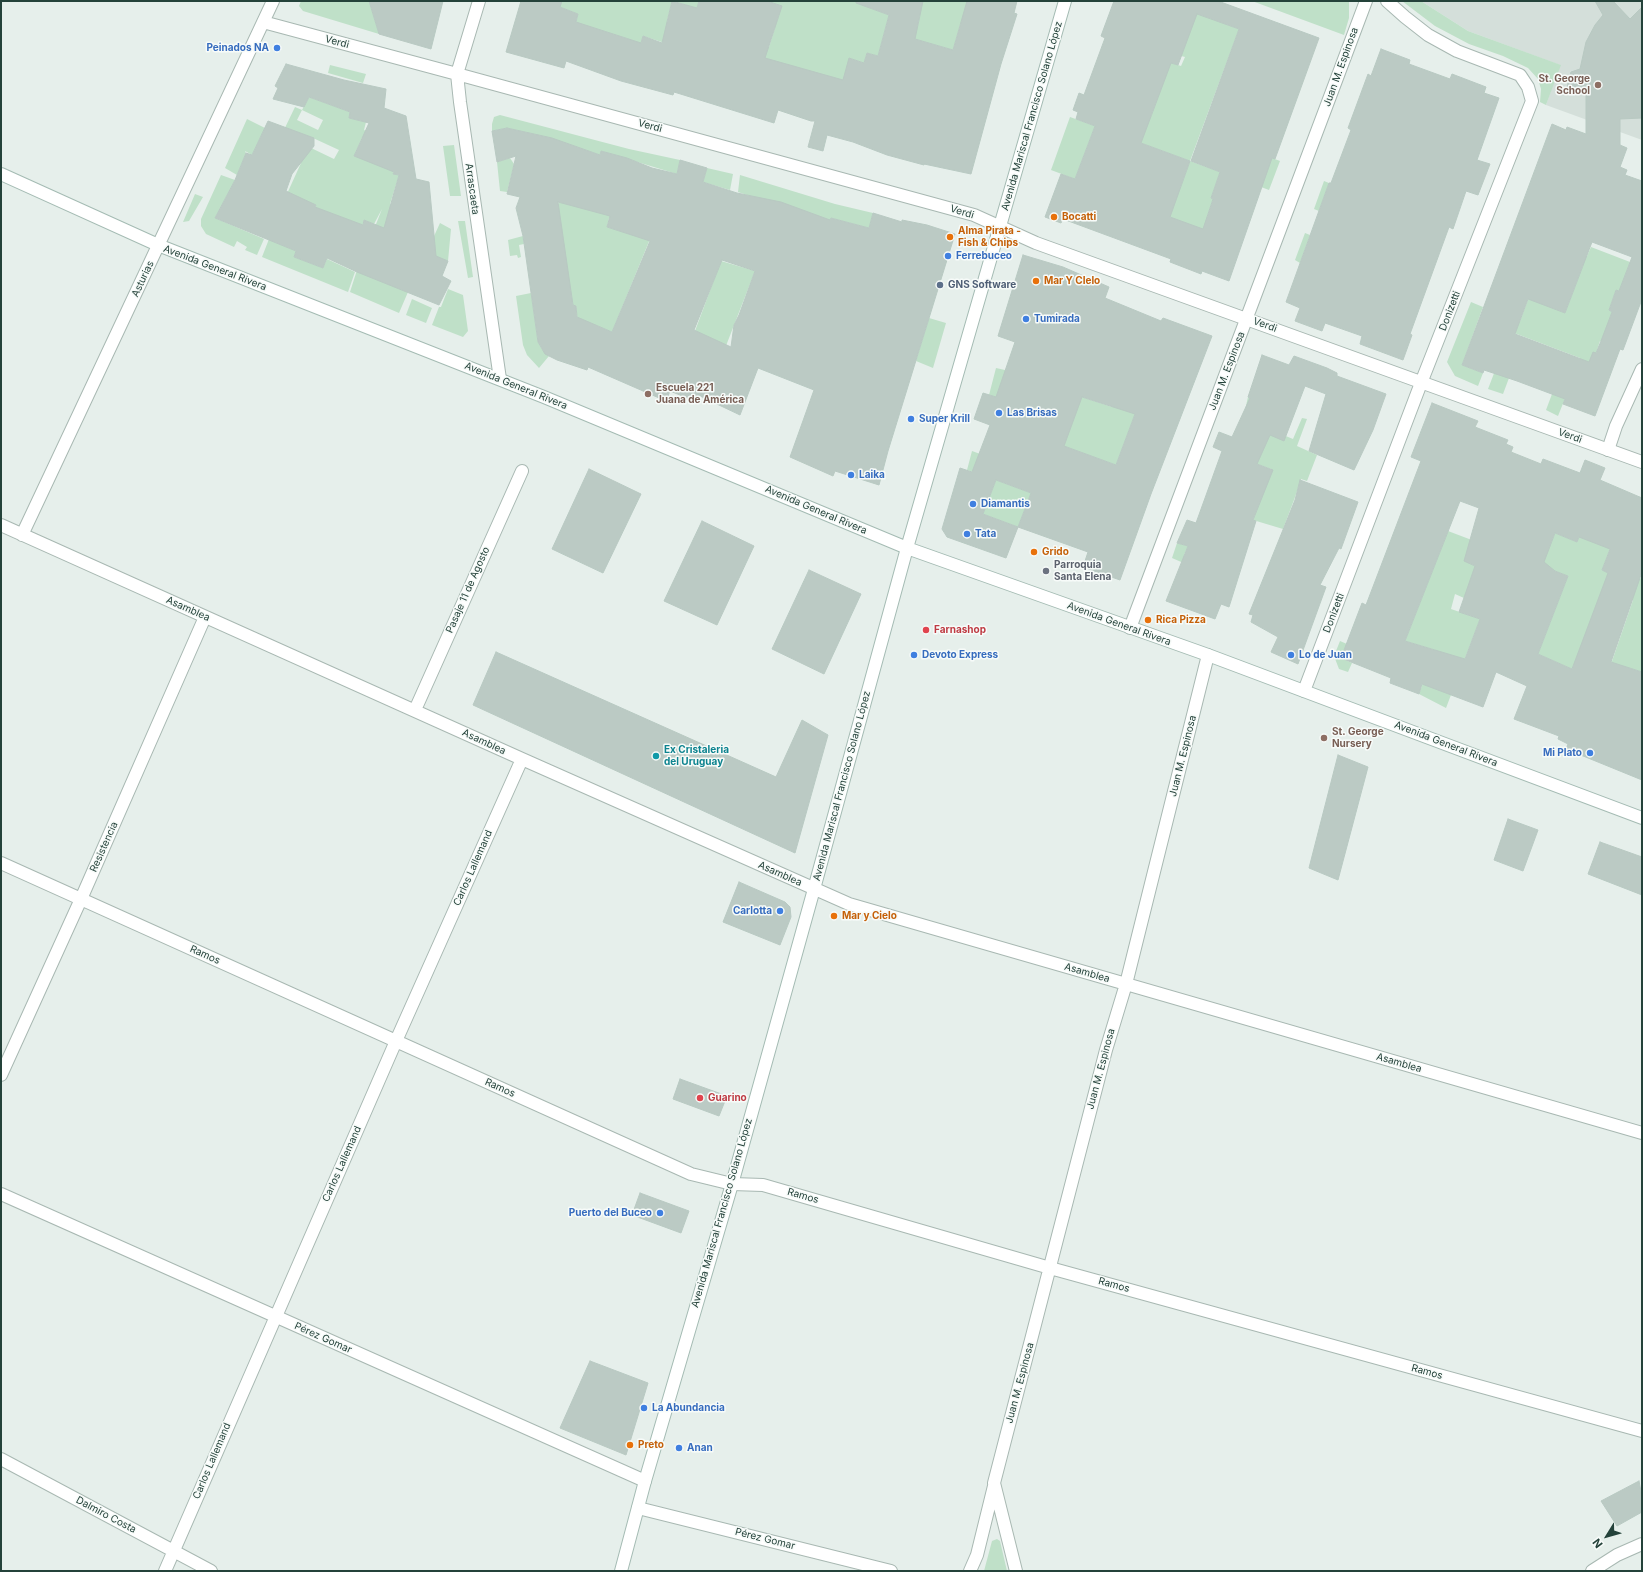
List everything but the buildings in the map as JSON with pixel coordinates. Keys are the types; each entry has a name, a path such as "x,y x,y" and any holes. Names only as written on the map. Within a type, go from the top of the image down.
{"street":[{"name":"Asturias","path":"22,534 273,1"},
{"name":"Arrascaeta","path":"479,1 457,74 500,379"},
{"name":"Avenida Mariscal Francisco Solano López","path":"621,1571 645,1481 732,1184 814,889 906,548 1000,227 1064,1"},
{"name":"Juan M. Espinosa","path":"1130,628 1366,1"},
{"name":"Donizetti","path":"1304,691 1421,383 1532,101 1528,87 1520,75 1457,51 1428,35 1387,1"},
{"name":"Verdi","path":"263,22 974,215 1036,243 1642,462"},
{"name":"Avenida General Rivera","path":"1,174 158,245 500,379 906,548 1208,655 1642,818"},
{"path":"1608,450 1616,426 1642,369"},
{"name":"Pasaje 11 de Agosto","path":"415,710 522,471"},
{"name":"Asamblea","path":"1,525 415,710 522,760 849,904 1642,1133"},
{"name":"Resistencia","path":"1,1076 81,899 205,617"},
{"name":"Juan M. Espinosa","path":"970,1571 977,1555 994,1483 1106,1050 1126,984 1208,655"},
{"name":"Carlos Lallemand","path":"165,1571 396,1041 522,760"},
{"name":"Ramos","path":"1,863 691,1174 732,1184 764,1185 1050,1268 1642,1431"},
{"name":"Pérez Gomar","path":"1,1194 645,1481"},
{"name":"Dalmiro Costa","path":"1,1459 211,1571"},
{"name":"Juan M. Espinosa","path":"994,1483 1016,1571"},
{"name":"Pérez Gomar","path":"638,1508 891,1571"},
{"path":"1592,1571 1617,1555 1642,1544"}],"shaded area":[{"name":"St. George School","path":"1421,1 1642,1 1642,140 1546,105 1560,65 1468,31"}],"green space":[{"path":"301,1 369,1 379,34 303,11 299,6"},
{"path":"554,1 672,1 667,21 668,44 643,36 639,50 628,39 576,23 578,14 560,7"},
{"path":"673,1 699,1 694,20 683,16 686,5"},
{"path":"772,1 866,1 865,6 889,15 878,56 960,79 786,85 692,24 763,47 769,47 775,28 748,22 751,12 777,21 781,6 772,3","holes":["867,53 878,56 871,79 849,58 864,63"]},
{"path":"908,1 973,1 960,25 953,50 899,35 918,25 920,14 906,9"},
{"path":"1252,1 1349,1 1349,18 1344,35"},
{"path":"1402,1 1421,1 1468,31 1561,65 1546,105 1540,102 1541,89 1538,79 1528,68 1503,56 1469,44 1435,26"},
{"path":"1169,3 1239,29 1190,161 1108,131 1151,116 1169,62 1181,66 1185,57 1181,56"},
{"path":"330,65 366,74 363,83 328,73"},
{"path":"309,97 350,112 349,118 366,122 364,130 372,133 362,138 354,156 396,162 393,174 399,175 390,204 409,217 430,245 440,223 451,229 448,261 367,247 382,209 374,224 364,220 362,227 312,215 316,205 286,196 301,163 288,156 282,134 295,107 302,110","holes":["302,110 323,120 318,130 297,120","313,138 339,150 334,159 309,147"]},
{"path":"500,115 629,149 680,160 677,174 601,151 600,155 549,138 507,128 492,131 494,117"},
{"path":"1070,117 1095,126 1075,179 1051,170"},
{"path":"247,119 265,128 252,155 245,151 246,153 237,175 225,168"},
{"path":"454,145 461,196 450,196 443,146"},
{"path":"1259,153 1280,161 1269,190 1253,184"},
{"path":"510,158 514,164 507,192 500,191 497,162"},
{"path":"1190,161 1220,172 1211,198 1213,199 1207,217 1211,246 1170,217 1130,169 1180,188"},
{"path":"707,168 733,174 730,190 703,182"},
{"path":"221,175 235,180 215,218 264,239 257,255 245,250 247,247 237,241 234,247 206,234 201,226 201,219"},
{"path":"740,175 835,204 873,213 869,228 831,218 829,223 738,192"},
{"path":"1324,181 1329,183 1319,211 1314,209"},
{"path":"195,194 203,197 189,221 183,222"},
{"path":"559,202 618,211 609,218 607,227 650,239 612,332 595,325 591,331 578,324 576,306 573,305 555,214"},
{"path":"458,221 465,221 473,277 468,278"},
{"path":"1305,233 1310,235 1300,263 1295,260"},
{"path":"523,236 524,244 519,245 521,257 518,258 517,255 510,256 508,240"},
{"path":"269,239 296,251 294,257 323,268 327,259 355,272 348,292 262,257"},
{"path":"1591,247 1630,262 1620,291 1616,290 1609,310 1612,312 1604,342 1600,341 1596,353 1587,368 1578,364 1580,358 1501,328 1520,321 1529,297 1565,313 1583,265 1580,254 1587,256"},
{"path":"721,261 755,271 717,369 695,331"},
{"path":"357,270 408,292 399,313 350,292"},
{"path":"448,289 463,295 468,331 463,337 432,325"},
{"path":"531,293 538,342 549,356 539,368 527,355 523,345 516,296"},
{"path":"412,299 432,308 426,323 406,315"},
{"path":"1471,302 1483,307 1462,365 1483,373 1478,386 1455,376 1447,362"},
{"path":"929,318 946,323 933,368 916,361"},
{"path":"1498,363 1509,378 1503,394 1488,389"},
{"path":"996,368 1005,370 1026,380 1018,405 989,395"},
{"path":"1121,383 1144,390 1116,465 1066,447 1059,465 1070,393 1112,407"},
{"path":"1555,386 1568,391 1558,416 1546,410"},
{"path":"1248,397 1283,410 1276,432 1293,439 1302,418 1307,419 1297,446 1317,455 1307,481 1301,479 1283,529 1253,520 1271,469 1257,464 1245,410"},
{"path":"972,451 994,459 990,478 967,470"},
{"path":"996,480 1031,493 1018,527 983,514"},
{"path":"1638,496 1642,498 1642,528 1615,535 1602,570 1623,579 1625,572 1642,579 1642,672 1629,668 1627,673 1610,667 1633,600 1617,595 1572,669 1538,654 1568,576 1542,566 1512,537 1548,550 1555,533 1577,542 1579,537 1626,528"},
{"path":"1448,531 1477,542 1469,563 1496,576 1464,598 1455,594 1451,609 1480,619 1446,708 1419,694 1435,650 1405,641"},
{"path":"1177,543 1188,546 1184,555 1202,571 1172,558"},
{"path":"1340,641 1347,644 1341,658 1352,663 1348,672 1339,669 1334,656"},
{"path":"997,1539 1000,1541 1007,1571 984,1571 992,1541"}],"place":[{"name":"Peinados NA","path":"277,48"},
{"name":"St. George School","path":"1598,85"},
{"name":"Bocatti","path":"1054,217"},
{"name":"Alma Pirata - Fish & Chips","path":"950,237"},
{"name":"Ferrebuceo","path":"948,256"},
{"name":"Mar Y CIelo","path":"1036,281"},
{"name":"GNS Software","path":"940,285"},
{"name":"Tumirada","path":"1026,319"},
{"name":"Escuela 221 Juana de América","path":"648,394"},
{"name":"Las Brisas","path":"999,413"},
{"name":"Super Krill","path":"911,419"},
{"name":"Laika","path":"851,475"},
{"name":"Diamantis","path":"973,504"},
{"name":"Tata","path":"967,534"},
{"name":"Grido","path":"1034,552"},
{"name":"Parroquia Santa Elena","path":"1046,571"},
{"name":"Rica Pizza","path":"1148,620"},
{"name":"Farnashop","path":"926,630"},
{"name":"Devoto Express","path":"914,655"},
{"name":"Lo de Juan","path":"1291,655"},
{"name":"St. George Nursery","path":"1324,738"},
{"name":"Mi Plato","path":"1590,753"},
{"name":"Ex Cristaleria del Uruguay","path":"656,756"},
{"name":"Carlotta","path":"780,911"},
{"name":"Mar y Cielo","path":"834,916"},
{"name":"Guarino","path":"700,1098"},
{"name":"Puerto del Buceo","path":"660,1213"},
{"name":"La Abundancia","path":"644,1408"},
{"name":"Preto","path":"630,1445"},
{"name":"Anan","path":"679,1448"}]}
